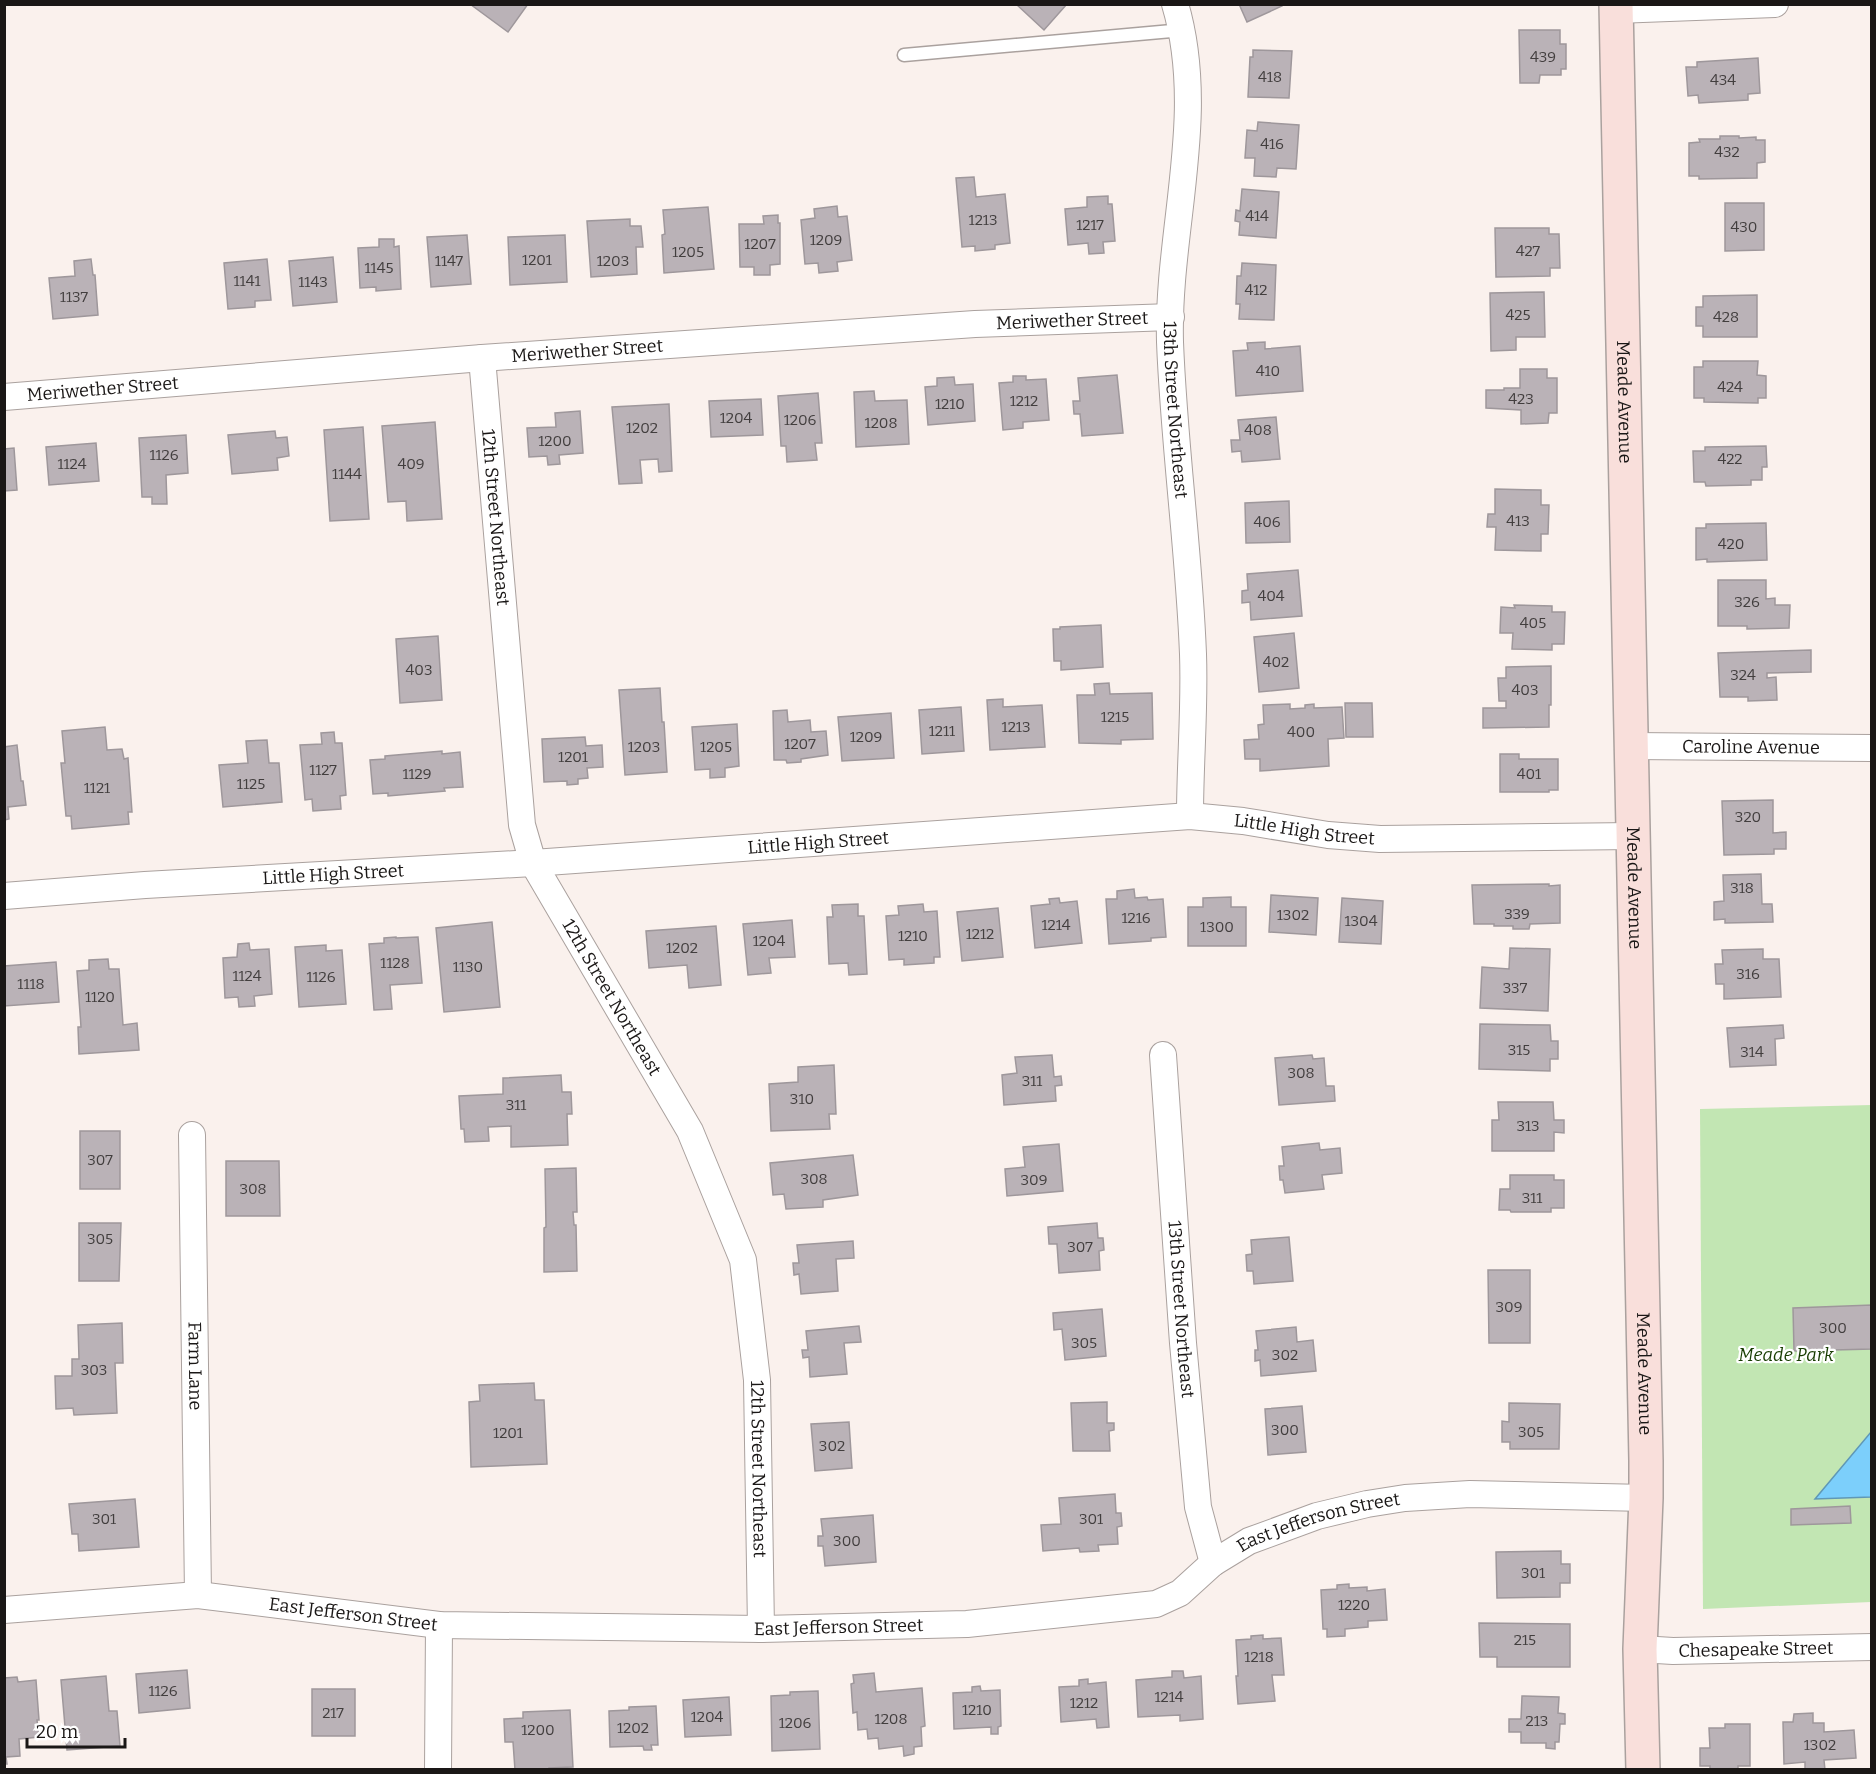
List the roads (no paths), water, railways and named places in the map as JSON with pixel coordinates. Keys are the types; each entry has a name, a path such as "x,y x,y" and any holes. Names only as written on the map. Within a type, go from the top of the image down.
{"main road":[{"name":"Meade Avenue","path":"1616,7 1646,1498 1640,1649 1642,1770"}],"street":[{"name":"13th Street Northeast","path":"1175,4 1183,30 1188,71 1187,141 1172,277 1170,342 1193,655 1190,816"},
{"path":"1616,7 1775,4"},
{"name":"Meriwether Street","path":"4,397 482,358 975,324 1171,317"},
{"name":"12th Street Northeast","path":"482,358 522,825 533,863 690,1131 743,1260 757,1380 761,1629"},
{"name":"Caroline Avenue","path":"1631,746 1872,748"},
{"name":"Little High Street","path":"4,896 145,885 533,863 1190,816 1243,821 1328,835 1380,839 1633,836"},
{"name":"13th Street Northeast","path":"1163,1055 1183,1343 1198,1507 1214,1563"},
{"name":"Farm Lane","path":"192,1135 198,1595"},
{"name":"East Jefferson Street","path":"4,1610 198,1595 439,1625 761,1629 967,1624 1156,1604 1180,1593 1214,1563 1249,1541 1317,1516 1367,1504 1405,1498 1470,1494 1646,1498"},
{"path":"438,1770 439,1625"},
{"name":"Chesapeake Street","path":"1640,1649 1673,1651 1872,1647"}],"lane":[{"path":"904,55 1183,30"}],"water":[{"path":"1871,1432 1871,1497 1815,1499"}],"park label":[{"name":"Meade Park","path":"1786,1355"}]}
